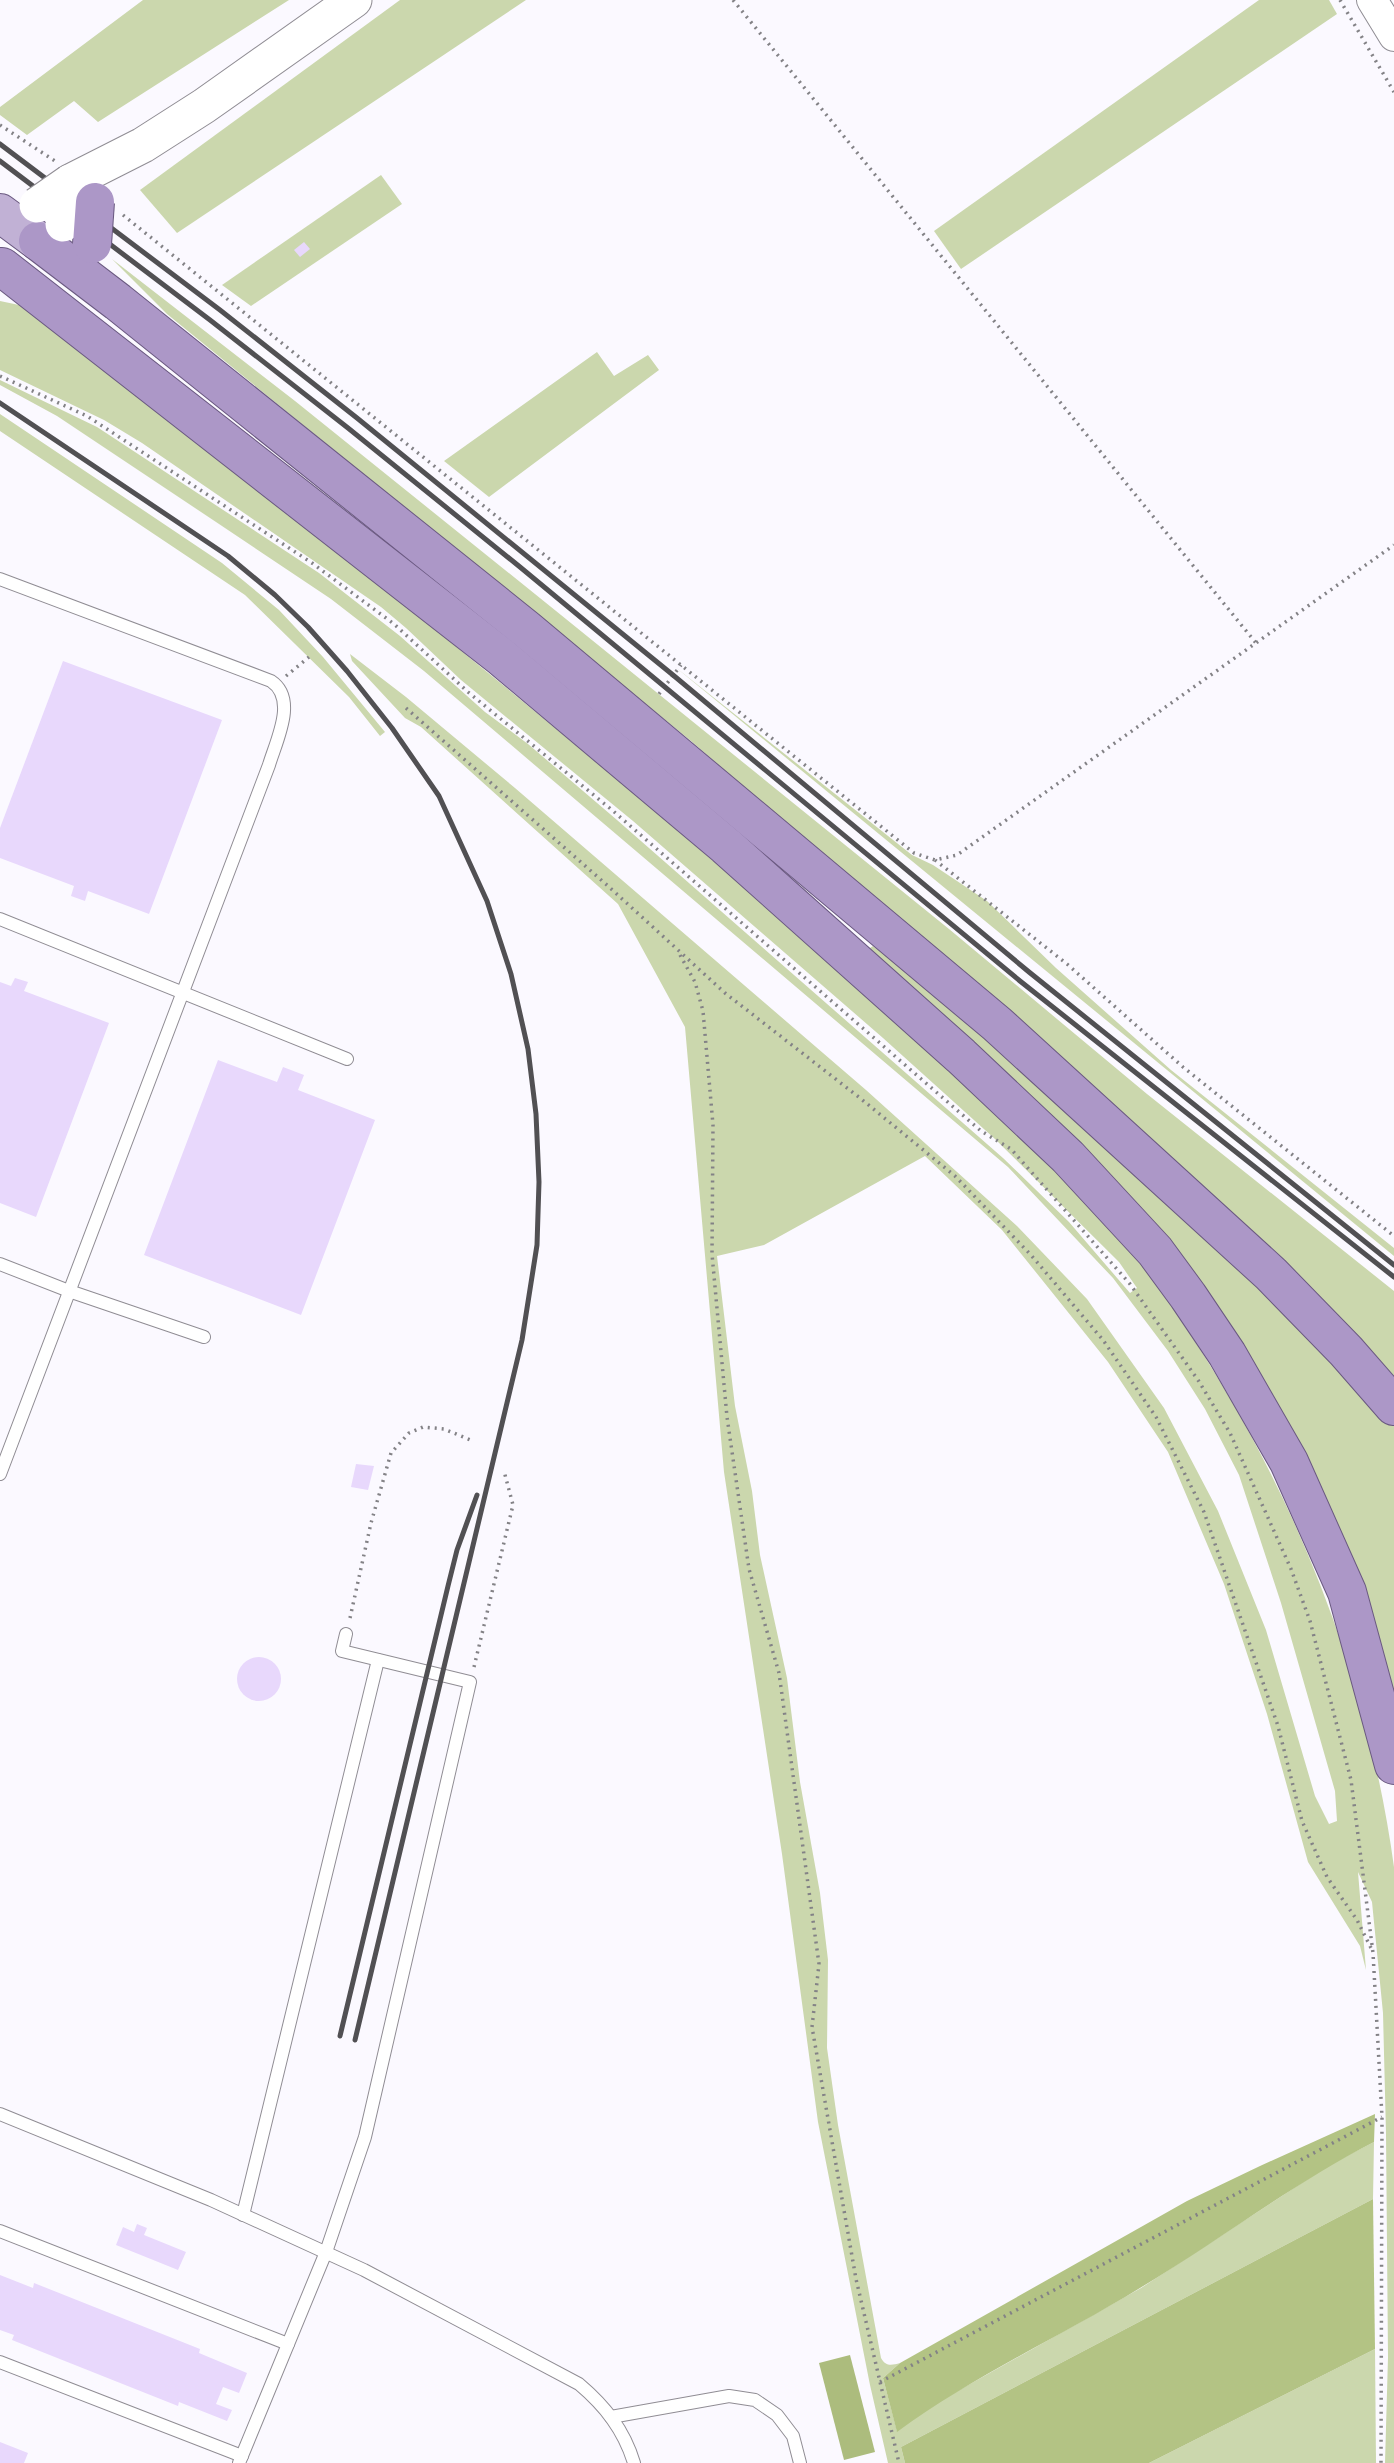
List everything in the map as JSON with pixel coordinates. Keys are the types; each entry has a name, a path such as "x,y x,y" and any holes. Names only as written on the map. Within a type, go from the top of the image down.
{"highway":[{"path":"27,235 74,182"},
{"path":"27,235 99,272 118,302"},
{"path":"27,235 118,302 516,620 997,1024 1271,1274 1346,1351 1394,1406"},
{"path":"27,235 500,656 736,855 961,1056 1068,1157 1155,1251 1227,1354 1289,1462 1347,1592 1394,1765"}],"main road":[{"path":"27,235 74,182 143,145 204,106 354,0"}],"street":[{"path":"1373,0 1394,36"}],"lane":[{"path":"0,579 276,684 282,696 285,713 269,765 0,1474"},
{"path":"0,919 347,1059"},
{"path":"0,1264 69,1291 204,1336"},
{"path":"0,2362 240,2460 326,2252 365,2137 470,1682 342,1651 346,1634"},
{"path":"243,2215 378,1660"},
{"path":"0,2114 51,2133 326,2252 579,2384 599,2401 611,2417 623,2436 634,2463"},
{"path":"0,2231 288,2344"},
{"path":"611,2417 729,2396 755,2400 777,2415 793,2436 800,2463"}],"path":[{"path":"733,0 1256,643"},
{"path":"1340,0 1394,92"},
{"path":"0,125 31,144 74,182"},
{"path":"139,227 200,279 914,853 935,860 1067,964 1183,1067 1394,1236"},
{"path":"0,376 87,416 312,563 394,624 468,692 583,785 981,1131 1011,1149 1130,1284 1198,1380 1230,1433 1291,1569 1310,1621 1351,1780 1373,1953 1382,2117 1381,2463"},
{"path":"935,860 957,855 1394,545"},
{"path":"276,684 309,657"},
{"path":"659,694 681,664"},
{"path":"406,708 725,993 955,1176 1031,1255 1103,1340 1156,1416 1204,1512 1278,1726 1302,1821 1327,1877 1357,1920 1373,1953"},
{"path":"677,951 695,982 703,1011 713,1125 712,1254 727,1417 749,1569 779,1673 819,1964 812,2027 856,2279 899,2463"},
{"path":"346,1634 371,1522 391,1452 409,1433 423,1427 444,1429 473,1441"},
{"path":"470,1682 513,1505 504,1471"},
{"path":"880,2382 1382,2117"}],"shaded area":[{"path":"143,0 289,0 98,122 74,101 27,135 0,115 0,107"},
{"path":"400,0 526,0 177,233 140,190"},
{"path":"1259,0 1329,0 1337,14 961,269 934,231"},
{"path":"381,175 402,204 251,306 222,285"},
{"path":"112,259 295,401 561,615 949,929 1147,1094 1394,1291 1394,1377 1296,1273 961,976 691,741 167,314"},
{"path":"0,301 19,305 58,325 499,682 829,960 966,1083 1095,1207 1136,1255 1194,1340 1265,1463 1296,1527 1347,1659 1382,1797 1394,1867 1394,2463 1385,2463 1388,2357 1386,2133 1383,2013 1372,1902 1358,1872 1366,1970 1360,1946 1308,1862 1267,1714 1224,1584 1168,1452 1108,1362 1002,1230 925,1156 764,1245 717,1256 735,1406 752,1491 760,1555 787,1678 800,1782 820,1893 828,1960 827,2048 838,2125 881,2358 887,2364 900,2363 883,2378 897,2431 931,2406 1141,2288 1331,2164 1374,2142 1373,2199 901,2447 905,2463 888,2463 818,2122 782,1854 724,1472 685,1027 618,904 421,727 405,718 352,661 350,654 515,788 866,1090 1017,1226 1087,1299 1164,1408 1218,1511 1266,1630 1315,1796 1329,1824 1337,1821 1335,1791 1281,1603 1239,1475 1205,1409 1168,1351 1113,1278 1008,1167 424,671 331,599 57,416 0,385 0,380 97,427 319,573 400,636 485,712 528,744 617,820 1003,1158 1069,1222 1130,1293 1137,1288 1119,1262 995,1139 633,821 461,680 381,607 142,443 104,420 0,370"},
{"path":"597,352 614,376 648,355 659,370 489,497 444,461"},
{"path":"0,414 222,563 279,610 323,657 385,732 380,736 349,697 245,595 0,431"},
{"path":"674,666 912,855 933,865 987,901 1056,968 1171,1070 1394,1248 1394,1256"},
{"path":"873,946 941,998 1212,1239 1394,1426 1394,1708 1277,1415 867,950"},
{"path":"1375,2114 1374,2142 1285,2194 1140,2288 986,2375 897,2432 883,2378 900,2363 1187,2201"},
{"path":"1373,2199 1375,2349 1149,2463 905,2463 901,2447"},
{"path":"1375,2349 1376,2463 1149,2463"},
{"path":"850,2355 875,2452 844,2460 819,2363"}],"building":[{"path":"304,242 310,249 300,257 294,250"},
{"path":"63,661 222,720 149,914 88,891 85,901 71,896 74,886 0,858 0,828"},
{"path":"15,978 28,982 24,991 109,1023 36,1217 0,1203 0,982 11,986"},
{"path":"218,1060 277,1082 283,1067 304,1075 298,1090 375,1120 301,1315 144,1255"},
{"path":"356,1464 374,1466 368,1490 351,1487"},
{"path":"259,1657 268,1658 275,1663 280,1670 280,1688 275,1695 268,1700 259,1701 250,1700 243,1695 238,1688 237,1679 238,1670 243,1663 250,1658"},
{"path":"137,2224 147,2228 144,2235 186,2252 178,2270 116,2245 123,2227 134,2232"},
{"path":"0,2275 33,2288 34,2283 200,2349 199,2353 247,2373 239,2393 223,2387 216,2404 232,2410 227,2421 179,2402 178,2406 12,2340 14,2335 0,2330"},
{"path":"0,2442 28,2453 24,2463 0,2463"}],"railway":[{"path":"0,144 220,310 357,418 673,675 1029,972 1394,1265"},
{"path":"0,161 348,428 1020,981 1394,1277"},
{"path":"0,403 228,556 275,595 347,671 392,728 439,796 487,901 511,974 528,1049 536,1114 539,1182 537,1245 522,1340 355,2040"},
{"path":"340,2036 457,1550 477,1495"}]}
